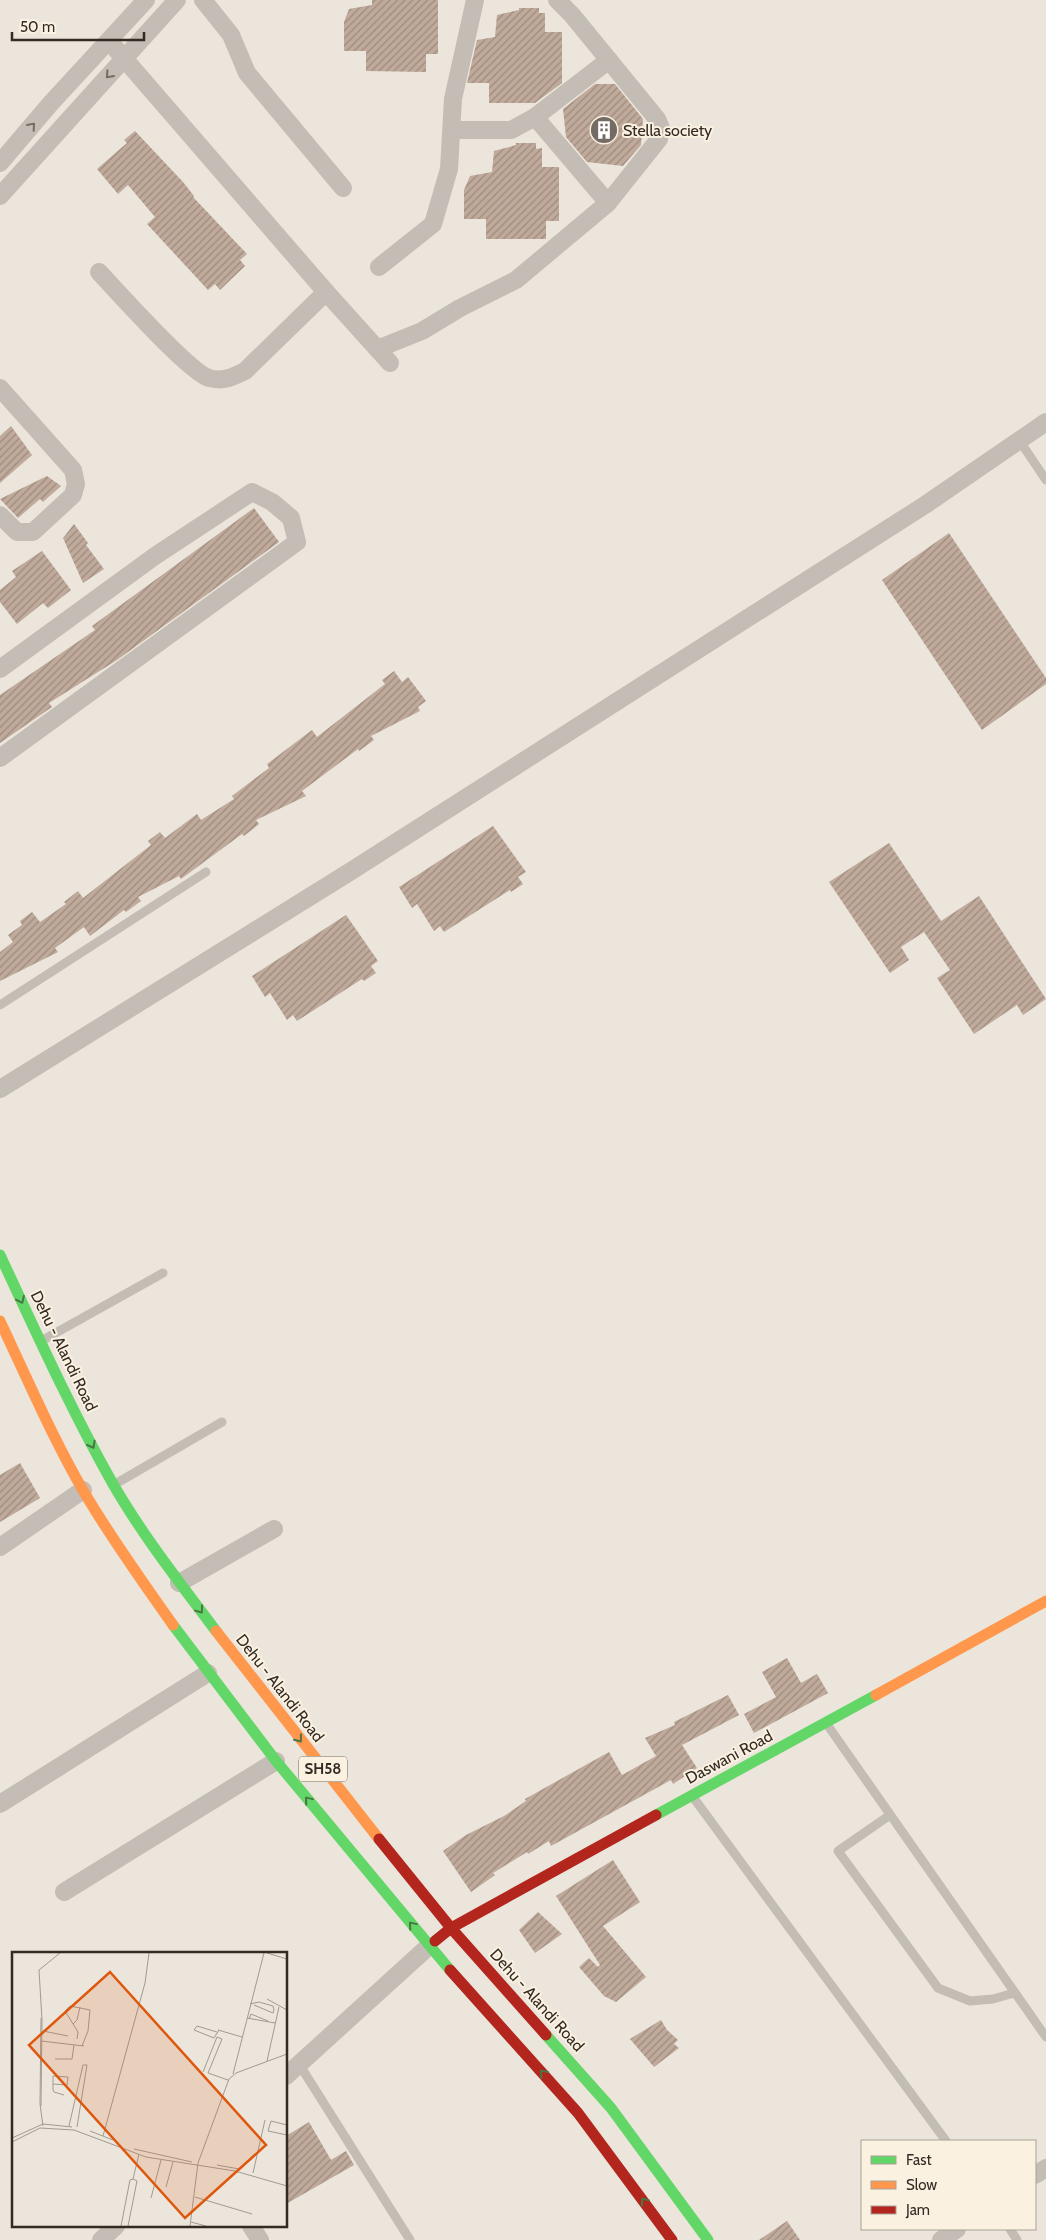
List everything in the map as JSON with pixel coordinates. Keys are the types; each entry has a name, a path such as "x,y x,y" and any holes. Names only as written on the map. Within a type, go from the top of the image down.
{"main road":[{"name":"Dehu - Alandi Road","path":"0,1255 68,1400 114,1485 180,1583 295,1734 452,1928 612,2108 708,2240"},
{"name":"SH58","path":"0,1321 4,1340 83,1490 122,1553 208,1673 276,1761 429,1946 578,2113 672,2240"},
{"name":"Daswani Road","path":"429,1946 452,1928 1046,1601"}],"street":[{"path":"0,163 51,103 146,0"},
{"path":"0,196 176,0"},
{"path":"203,0 231,35 247,73 343,188"},
{"path":"379,267 433,224 449,169 453,99 474,0"},
{"path":"377,349 422,331 460,308 516,280 608,202 660,140 661,128 657,119 557,0"},
{"path":"109,41 390,364"},
{"path":"452,130 511,130 535,117 609,60"},
{"path":"535,117 608,202"},
{"path":"99,272 183,358 206,377 219,380 231,378 245,371 326,292"},
{"path":"0,388 73,470 76,484 73,495 33,532 17,532 0,515"},
{"path":"0,1089 348,873 917,510 1046,422"},
{"path":"0,669 155,556 252,492 272,502 291,518 297,542 0,758"},
{"path":"0,1547 83,1490"},
{"path":"180,1583 274,1529"},
{"path":"0,1804 208,1673"},
{"path":"64,1892 276,1761"},
{"path":"288,2074 429,1946"},
{"path":"101,2240 114,2228"},
{"path":"252,2228 260,2240"},
{"path":"941,2240 956,2230"}],"lane":[{"path":"1019,440 1046,480"},
{"path":"0,1005 206,872"},
{"path":"40,1342 163,1273"},
{"path":"114,1485 222,1422"},
{"path":"826,1723 1046,2037"},
{"path":"692,1795 945,2140"},
{"path":"890,1815 838,1851 938,1988 970,2001 993,1999 1014,1993"},
{"path":"300,2064 410,2240"}],"building":[{"path":"372,0 438,0 438,54 426,54 426,72 366,71 366,51 344,51 344,22 349,9 372,5"},
{"path":"519,8 539,8 539,13 545,13 545,32 562,32 562,83 535,103 489,103 489,83 467,83 477,40 495,37 497,15 519,10"},
{"name":"Stella society","path":"595,84 615,84 643,119 641,145 623,166 587,162 566,137 563,109"},
{"path":"135,131 183,182 193,197 247,254 240,260 245,266 220,290 215,284 208,290 147,224 155,217 128,185 118,194 97,169 127,143 124,140"},
{"path":"516,143 536,143 536,149 542,148 542,167 559,167 559,221 546,221 546,239 486,239 486,219 464,219 464,190 470,176 492,172 494,151 516,145"},
{"path":"11,426 32,455 0,483 0,436"},
{"path":"47,476 61,486 43,502 40,499 18,518 0,499"},
{"path":"254,508 279,542 117,660 49,703 52,707 0,743 0,695 95,630 92,626"},
{"path":"74,524 88,543 86,545 104,569 83,583 63,538"},
{"path":"949,533 1046,678 1046,684 982,730 882,580"},
{"path":"42,551 71,590 48,608 43,603 17,624 0,602 0,590 16,577 12,571"},
{"path":"394,671 402,682 408,677 426,701 418,707 420,711 371,736 374,740 359,751 358,749 302,791 306,796 256,820 259,824 244,836 242,834 181,879 179,876 138,897 141,901 126,912 124,910 90,936 84,927 55,948 58,952 0,981 0,952 13,942 8,935 22,925 20,921 32,912 40,922 66,904 64,902 78,891 83,898 151,845 148,841 160,832 165,838 197,814 201,820 234,799 232,796 269,768 267,764 312,730 317,737 385,684 382,680"},
{"path":"493,826 526,872 518,877 523,884 511,892 510,890 444,932 440,926 434,931 417,904 412,908 399,887"},
{"path":"889,843 941,921 979,896 1046,999 1023,1015 1017,1005 974,1034 937,978 950,970 924,932 901,947 909,960 890,973 829,882"},
{"path":"346,915 378,961 371,966 376,973 364,981 362,979 297,1021 293,1015 287,1020 270,993 265,997 252,976"},
{"path":"20,1463 40,1498 0,1522 0,1475"},
{"path":"787,1658 801,1683 817,1674 828,1693 754,1733 744,1714 776,1697 762,1672"},
{"path":"728,1695 739,1715 682,1745 697,1768 673,1784 671,1780 551,1846 549,1841 528,1854 527,1852 493,1873 495,1875 471,1892 443,1851 466,1835 504,1816 526,1801 525,1799 609,1752 622,1775 656,1756 645,1738 675,1725 674,1722"},
{"path":"613,1860 640,1902 603,1926 646,1977 616,2002 604,1996 579,1967 589,1958 598,1967 600,1965 556,1896"},
{"path":"538,1912 562,1934 535,1953 519,1930"},
{"path":"661,2020 667,2030 678,2040 674,2044 679,2048 654,2067 630,2039"},
{"path":"309,2122 331,2160 346,2151 354,2165 288,2203 288,2135"},
{"path":"787,2221 800,2240 759,2240"}],"traffic: fast":[{"path":"0,1255 68,1399 113,1484 149,1541 216,1631"},
{"path":"173,1625 276,1761 450,1970"},
{"path":"656,1815 876,1695"},
{"path":"546,2035 611,2108 708,2240"}],"traffic: slow":[{"path":"0,1321 50,1429 72,1471 116,1543 173,1625"},
{"path":"876,1695 1046,1601"},
{"path":"216,1631 379,1839"}],"traffic: jam":[{"path":"435,1941 451,1928 656,1815"},
{"path":"379,1839 451,1928 546,2035"},
{"path":"450,1970 578,2113 672,2240"}],"place":[{"name":"Stella society","path":"604,130"}]}
